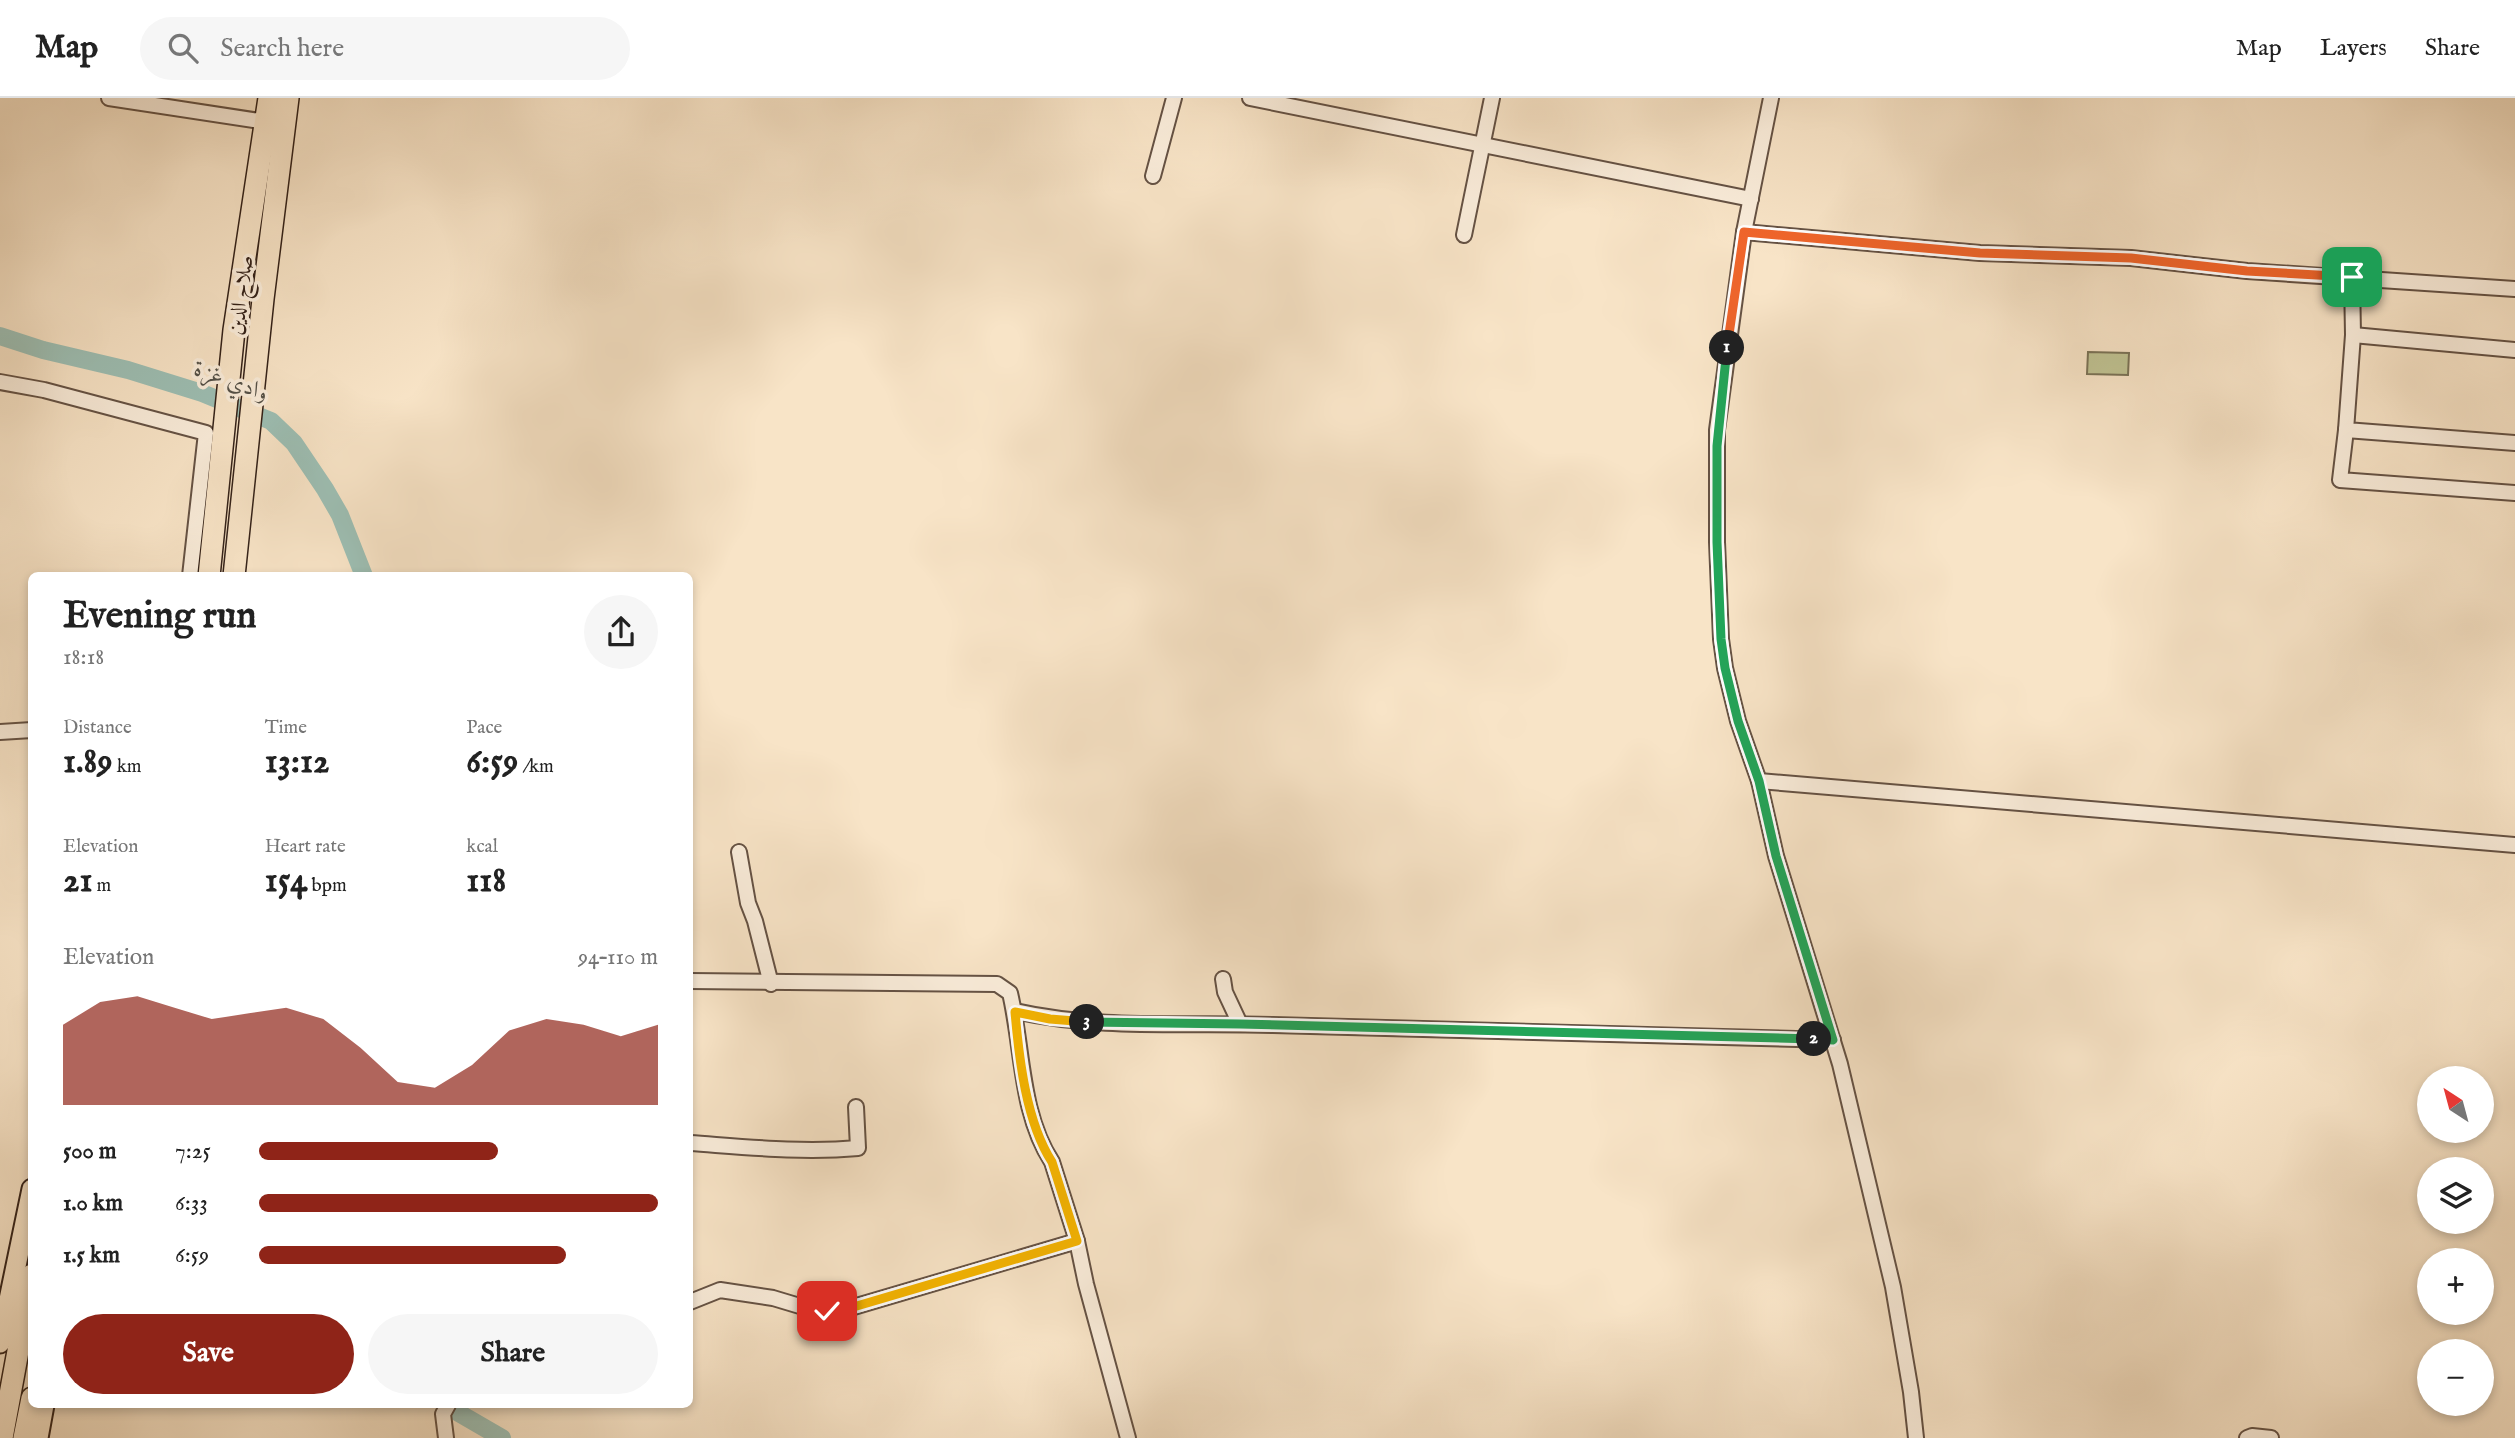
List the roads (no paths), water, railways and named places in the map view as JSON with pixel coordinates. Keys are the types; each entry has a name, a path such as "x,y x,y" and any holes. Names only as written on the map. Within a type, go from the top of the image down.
{"highway":[{"name":"صلاح الدين","path":"209,572 234,330 269,98"},
{"name":"صلاح الدين","path":"234,572 288,98"},
{"path":"2,1438 28,1297"},
{"path":"24,1438 30,1408"}],"main road":[{"path":"0,1343 28,1208"},
{"path":"38,1438 43,1408"}],"street":[{"path":"110,98 266,121"},
{"path":"1153,176 1174,98"},
{"path":"1250,98 1751,199"},
{"path":"1464,235 1492,98"},
{"path":"1771,98 1744,232 1717,430 1717,542 1721,639 1738,721 1759,781 1776,856 1833,1040 1893,1287 1916,1438"},
{"path":"1744,232 1980,253 2131,258 2247,271 2515,289"},
{"path":"2352,277 2353,335 2340,480 2515,493"},
{"path":"2353,335 2515,350"},
{"path":"0,382 44,390 206,433 190,572"},
{"path":"2346,430 2515,443"},
{"path":"0,732 28,730"},
{"path":"1759,781 2515,845"},
{"path":"739,852 748,903 771,984"},
{"path":"1223,979 1225,992 1240,1024"},
{"path":"693,981 771,984 997,984 1010,993 1029,1104 1052,1162 1077,1241 1128,1438"},
{"path":"1015,1012 1083,1022 1833,1040"},
{"path":"693,1143 793,1150 858,1147 856,1107"},
{"path":"693,1301 720,1290 773,1298 827,1311 850,1308 1077,1241"},
{"path":"446,1409 446,1438"},
{"path":"2247,1438 2271,1438"}],"waterway":[{"name":"وادي غزة","path":"0,336 202,393 271,421 294,443 325,489 340,515 362,572"},
{"name":"وادي غزة","path":"450,1408 502,1438"}]}
